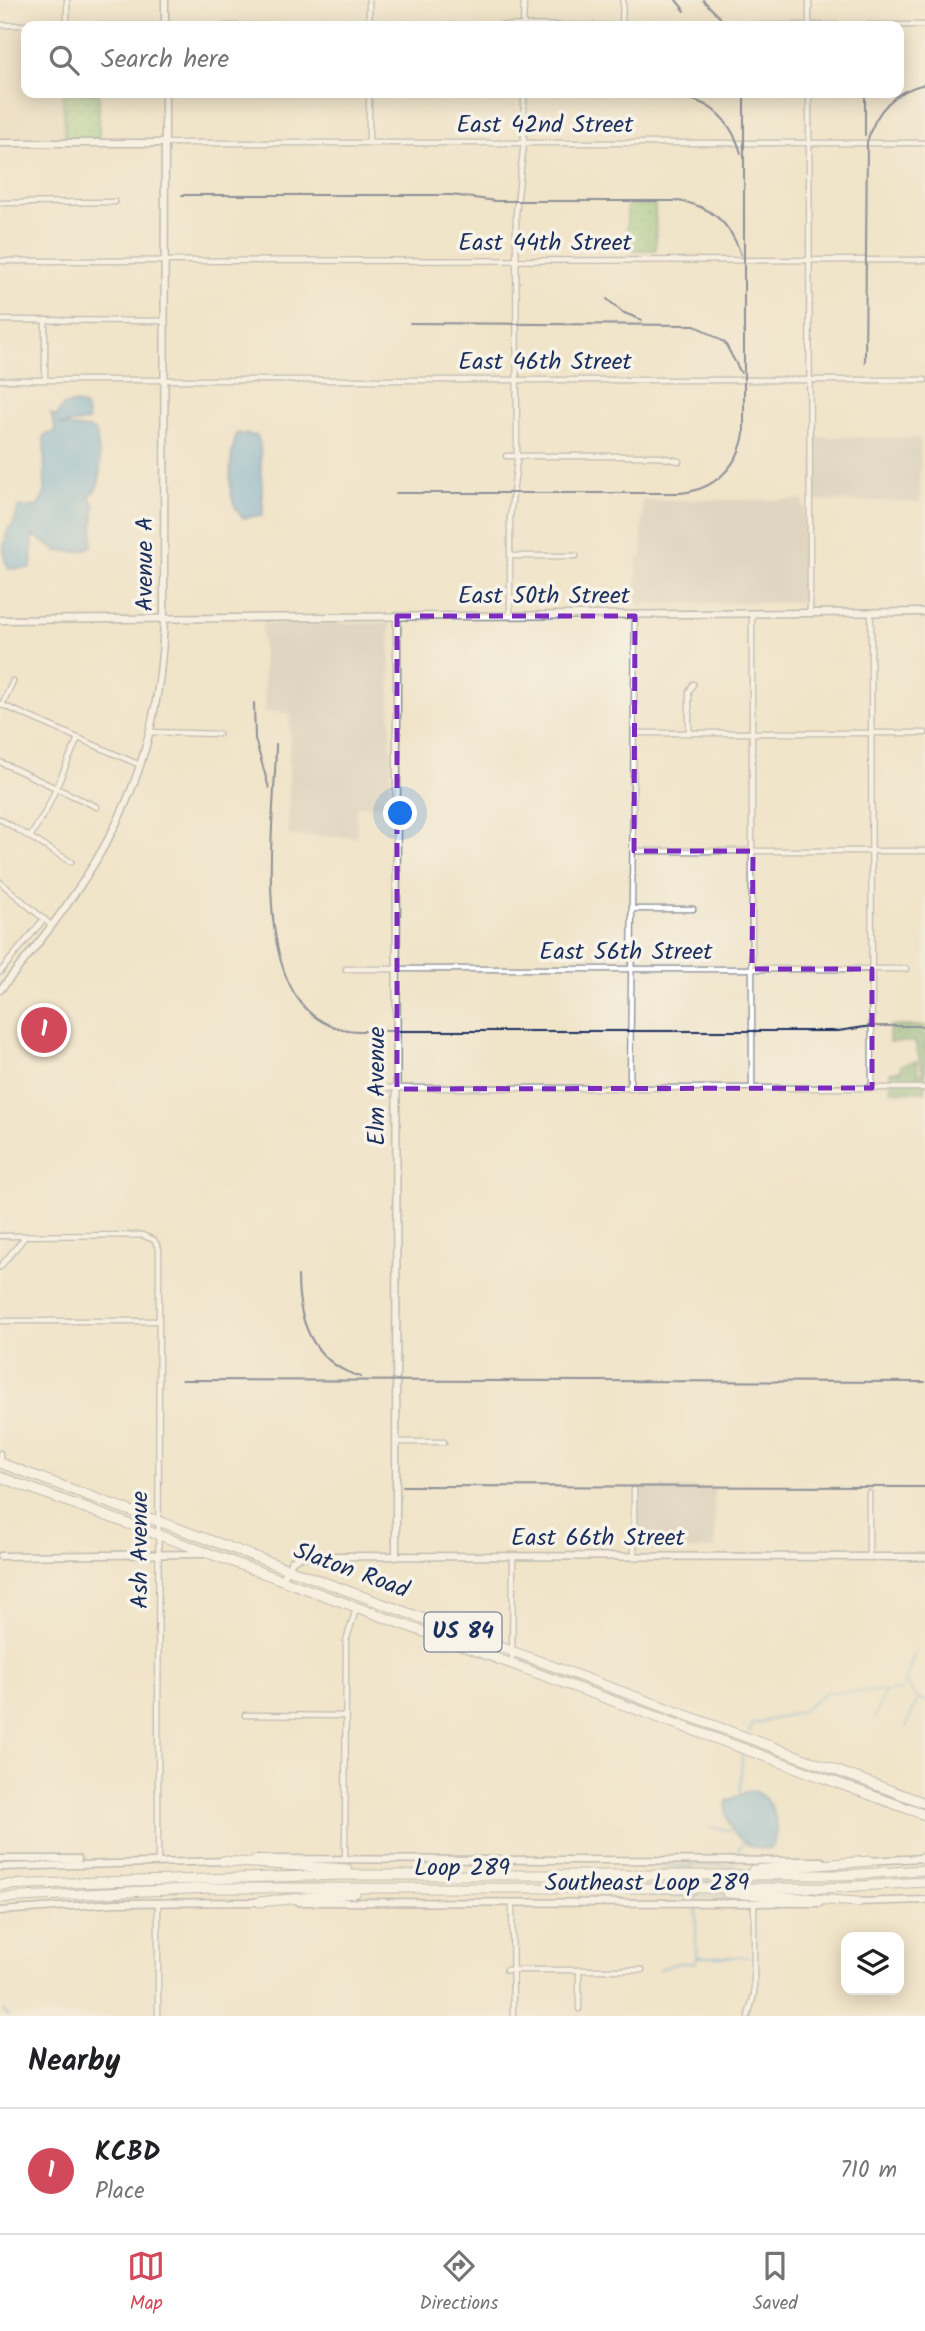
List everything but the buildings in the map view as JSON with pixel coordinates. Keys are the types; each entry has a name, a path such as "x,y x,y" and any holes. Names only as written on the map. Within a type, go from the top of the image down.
{"highway":[{"name":"Slaton Road","path":"0,1461 924,1802"},
{"name":"Slaton Road","path":"0,1477 283,1578 357,1608 925,1815"},
{"path":"395,1622 401,1609"},
{"path":"865,1793 869,1782"},
{"path":"223,1861 436,1874"},
{"path":"617,1875 870,1861"},
{"name":"Loop 289","path":"0,1885 209,1876 842,1875 925,1870"},
{"name":"Loop 289","path":"0,1898 197,1889 813,1888 925,1882"},
{"path":"259,1902 411,1887"},
{"path":"617,1887 858,1902"}],"main road":[{"path":"165,0 167,21"},
{"name":"Avenue A","path":"0,990 53,927 105,848 140,765 159,678 164,620 164,98"},
{"path":"0,143 164,143"},
{"name":"East 50th Street","path":"0,620 925,612"},
{"name":"Elm Avenue","path":"396,1557 397,616"},
{"path":"0,1556 158,1556 213,1553"},
{"name":"East 66th Street","path":"288,1568 300,1556 925,1558"},
{"path":"283,1578 288,1568"},
{"name":"Southeast Loop 289","path":"129,1861 870,1861 924,1857"},
{"path":"0,1859 129,1861"},
{"path":"0,1867 129,1861"},
{"name":"Southeast Loop 289","path":"0,1912 158,1902 754,1903 925,1900"}],"street":[{"path":"67,0 67,21"},
{"path":"369,0 369,21"},
{"path":"523,21 524,0"},
{"path":"622,0 622,21"},
{"path":"809,21 810,0"},
{"path":"0,25 21,25"},
{"path":"904,25 925,25"},
{"path":"369,98 369,143"},
{"path":"510,616 510,518 517,456 517,201 524,142 524,98"},
{"path":"809,98 810,612"},
{"name":"East 42nd Street","path":"164,143 925,143"},
{"path":"0,203 116,202"},
{"name":"East 44th Street","path":"0,261 925,260"},
{"path":"0,320 164,321"},
{"path":"45,320 45,380"},
{"name":"East 46th Street","path":"0,380 925,380"},
{"path":"506,456 654,456 679,461"},
{"path":"510,556 576,556"},
{"path":"752,612 752,1089"},
{"path":"872,612 872,1088"},
{"path":"630,1089 634,909 635,615"},
{"path":"13,681 1,704 140,765"},
{"path":"689,733 689,692 693,684"},
{"path":"149,732 219,734"},
{"path":"634,733 925,733"},
{"path":"30,837 78,737"},
{"path":"0,762 97,807"},
{"path":"0,819 71,862"},
{"path":"634,850 925,851"},
{"path":"1,884 53,927"},
{"path":"634,909 693,909"},
{"path":"0,972 44,919"},
{"name":"East 56th Street","path":"346,969 906,969"},
{"path":"386,1088 925,1088"},
{"name":"Ash Avenue","path":"26,1236 142,1235 154,1240 159,1249 156,1321 158,1861"},
{"path":"0,1236 26,1236"},
{"path":"0,1266 26,1236"},
{"path":"0,1321 156,1321"},
{"path":"396,1442 444,1442"},
{"name":"Slaton Road","path":"0,1453 0,1461"},
{"path":"634,1490 634,1557"},
{"path":"869,1493 869,1558"},
{"path":"512,1665 513,1557"},
{"path":"345,1859 346,1641 357,1608"},
{"path":"245,1715 345,1716"},
{"path":"158,1902 158,2016"},
{"path":"512,1902 509,1970 513,2016"},
{"path":"748,2016 754,1995 754,1903"},
{"path":"509,1970 642,1970"},
{"path":"579,1970 579,2009"}],"highlighted area":[{"path":"397,616 635,616 634,851 753,851 752,969 872,969 872,1088 397,1089"}],"shaded area":[{"path":"0,29 21,29 21,98 63,98 28,102 65,103 65,139 0,139"},
{"path":"813,437 920,438 920,502 813,501"},
{"path":"642,500 804,500 803,602 637,604 637,557 642,557"},
{"path":"390,623 391,805 356,806 357,837 288,836 290,713 265,712 262,624"},
{"path":"638,1488 714,1488 715,1549 638,1550"}],"green space":[{"path":"63,98 99,98 99,139 65,139"},
{"path":"627,205 655,205 656,250 627,250"},
{"path":"889,1026 925,1026 925,1092 891,1091 890,1072 900,1070 901,1074 901,1065 917,1061 918,1074 923,1073 915,1042 889,1042"}],"water":[{"path":"76,403 85,407 89,421 59,425 94,430 97,436 100,477 95,491 89,496 95,505 92,546 80,552 57,551 33,535 31,568 9,569 4,558 4,543 18,508 38,506 45,493 44,435 56,432 51,414 56,417 63,406"},
{"path":"237,433 257,436 260,444 263,515 243,518 233,501 230,477"},
{"path":"750,1790 765,1798 774,1813 776,1830 772,1848 763,1849 745,1843 732,1829 728,1820 727,1801"}],"waterway":[{"path":"749,1732 753,1724 800,1712 827,1692 902,1691 916,1649"},
{"path":"907,1683 914,1696 925,1702"},
{"path":"875,1718 884,1693"},
{"path":"906,1727 918,1698"},
{"path":"740,1793 742,1754"},
{"path":"710,1827 734,1831"},
{"path":"741,1857 738,1849 744,1843"},
{"path":"651,1866 739,1865"},
{"path":"649,1882 809,1881"},
{"path":"650,1896 695,1896"},
{"path":"696,1900 696,1896 729,1897"},
{"path":"696,1905 696,1957 748,1957"},
{"path":"660,1969 678,1963 695,1963 696,1958"},
{"path":"3,2010 8,2016"}],"railway":[{"path":"676,0 685,11"},
{"path":"703,0 723,21"},
{"path":"904,92 925,84"},
{"path":"684,98 707,106 721,117 732,132 741,153"},
{"path":"396,493 680,493 714,482 730,466 744,434 744,98"},
{"path":"865,98 865,135"},
{"path":"865,362 867,142 875,121 895,98"},
{"path":"182,195 452,195 496,201 678,201 700,207 718,218 732,234 741,255"},
{"path":"607,299 622,312 642,320"},
{"path":"410,323 695,325 725,343 741,373"},
{"path":"254,703 255,739 269,788"},
{"path":"276,744 271,868 273,915 280,959 295,995 321,1021 358,1031 838,1031 872,1026 925,1026"},
{"path":"298,1276 305,1324 320,1351 345,1371 361,1377"},
{"path":"182,1380 925,1382"},
{"path":"403,1486 925,1487"}],"place":[{"name":"KCBD","path":"44,1030"}]}
